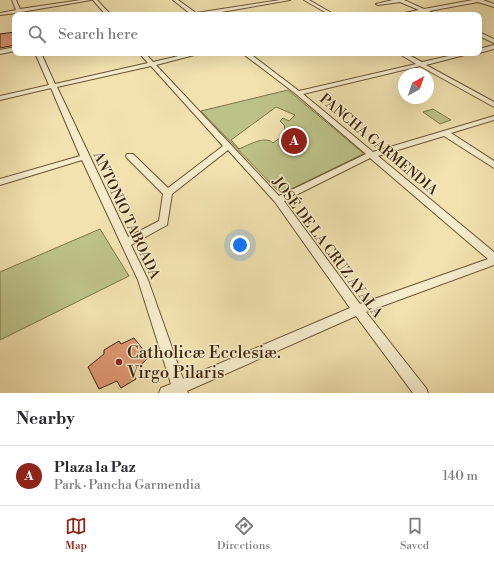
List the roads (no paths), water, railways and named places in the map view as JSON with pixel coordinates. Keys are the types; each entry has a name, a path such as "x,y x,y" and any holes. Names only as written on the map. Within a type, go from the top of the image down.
{"street":[{"path":"14,0 19,12"},
{"path":"24,12 89,0"},
{"path":"95,0 105,12"},
{"path":"175,0 191,12"},
{"path":"242,0 251,6"},
{"path":"214,12 288,0"},
{"path":"306,0 328,12"},
{"path":"378,4 400,0 428,12"},
{"path":"412,12 479,0 494,6"},
{"path":"0,14 12,13"},
{"path":"482,35 494,41"},
{"path":"482,50 494,47"},
{"path":"0,52 12,50"},
{"name":"ANTONIO TABOADA","path":"39,56 143,280 180,390"},
{"name":"JOSÉ DE LA CRUZ AYALA","path":"144,56 278,200 358,310 421,393"},
{"path":"0,98 187,56"},
{"name":"PANCHA GARMENDIA","path":"249,56 298,93 494,258"},
{"path":"406,56 494,105"},
{"path":"298,93 456,56"},
{"path":"278,200 371,155 494,118"},
{"path":"445,133 494,165"},
{"path":"126,242 164,223 168,193 228,146"},
{"path":"130,156 168,193"},
{"path":"0,182 85,157"},
{"path":"166,393 180,390 358,310 494,261"}],"place":[{"name":"Plaza la Paz","path":"294,141"},
{"name":"Catholicæ Ecclesiæ. Virgo Pilaris","path":"119,362"}]}
